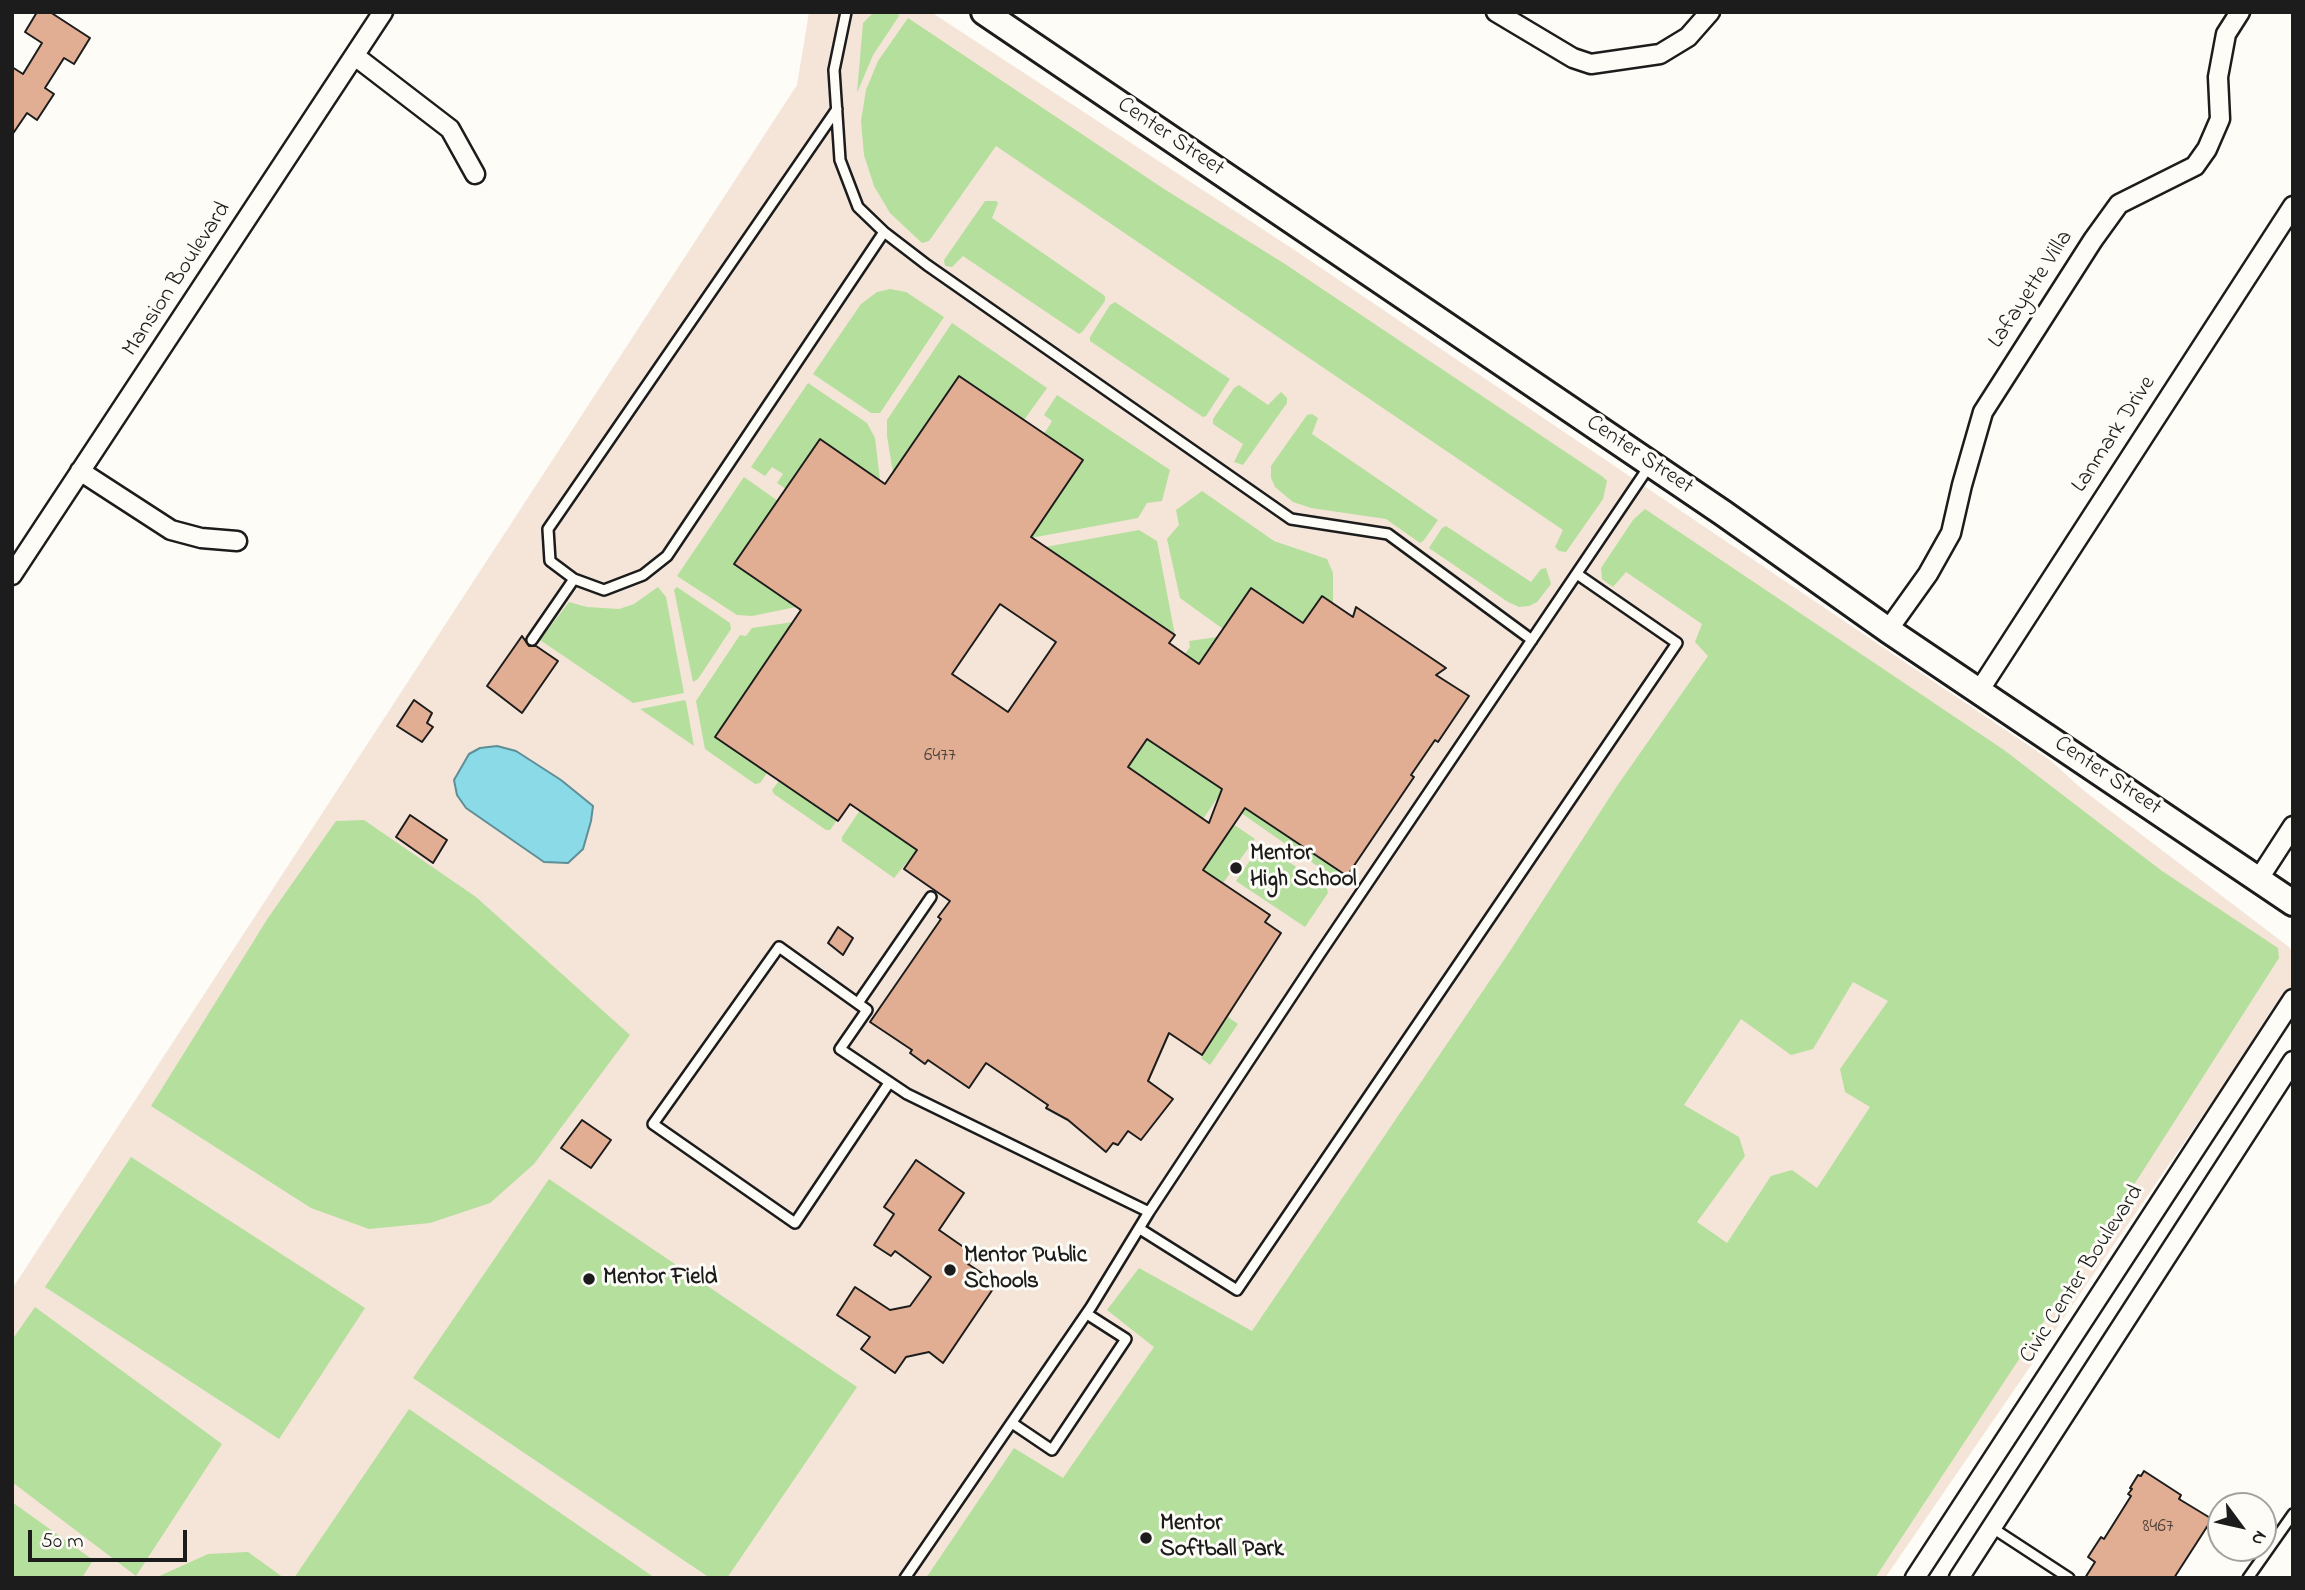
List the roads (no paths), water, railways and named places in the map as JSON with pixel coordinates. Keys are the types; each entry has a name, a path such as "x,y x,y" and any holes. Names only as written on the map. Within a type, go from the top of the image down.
{"main road":[{"name":"Center Street","path":"984,12 1651,464 1888,630 2293,903"}],"street":[{"name":"Mansion Boulevard","path":"12,575 383,12"},
{"path":"1496,12 1573,58 1591,64 1660,54 1688,37 1710,12"},
{"name":"Lafayette Villa","path":"1888,630 1928,573 1951,533 1983,412 2093,240 2119,204 2195,166 2207,149 2220,119 2218,77 2226,34 2240,12"},
{"path":"355,55 450,129 475,174"},
{"name":"Lanmark Drive","path":"1979,691 2293,206"},
{"path":"80,471 170,530 201,538 237,541"},
{"path":"2258,880 2293,826"},
{"name":"Civic Center Boulevard","path":"1915,1578 2293,999"},
{"path":"1959,1578 2293,1061"}],"lane":[{"path":"846,12 834,70 840,160 858,207 884,232 927,265 1292,519 1388,534 1532,640"},
{"path":"837,109 548,529 550,561 574,579 604,590 643,575 667,556 884,232"},
{"path":"905,1578 1087,1314 1149,1212 1651,464"},
{"path":"1140,1229 1237,1290 1678,642 1577,574"},
{"path":"532,640 574,579"},
{"path":"858,1003 931,897"},
{"path":"889,1083 795,1223 653,1124 779,947 867,1010 840,1049 907,1094 1149,1212"},
{"path":"1012,1423 1052,1450 1126,1339 1087,1314"},
{"path":"2248,1578 2293,1514"},
{"path":"1991,1527 2069,1578"}],"water":[{"path":"497,746 516,751 561,780 593,806 583,849 568,863 544,862 466,808 457,795 454,780 469,754 480,748"}],"place":[{"name":"Mentor High School","path":"1236,868"},
{"name":"Mentor Public Schools","path":"950,1270"},
{"name":"Mentor Field","path":"589,1279"},
{"name":"Mentor Softball Park","path":"1146,1538"}]}
